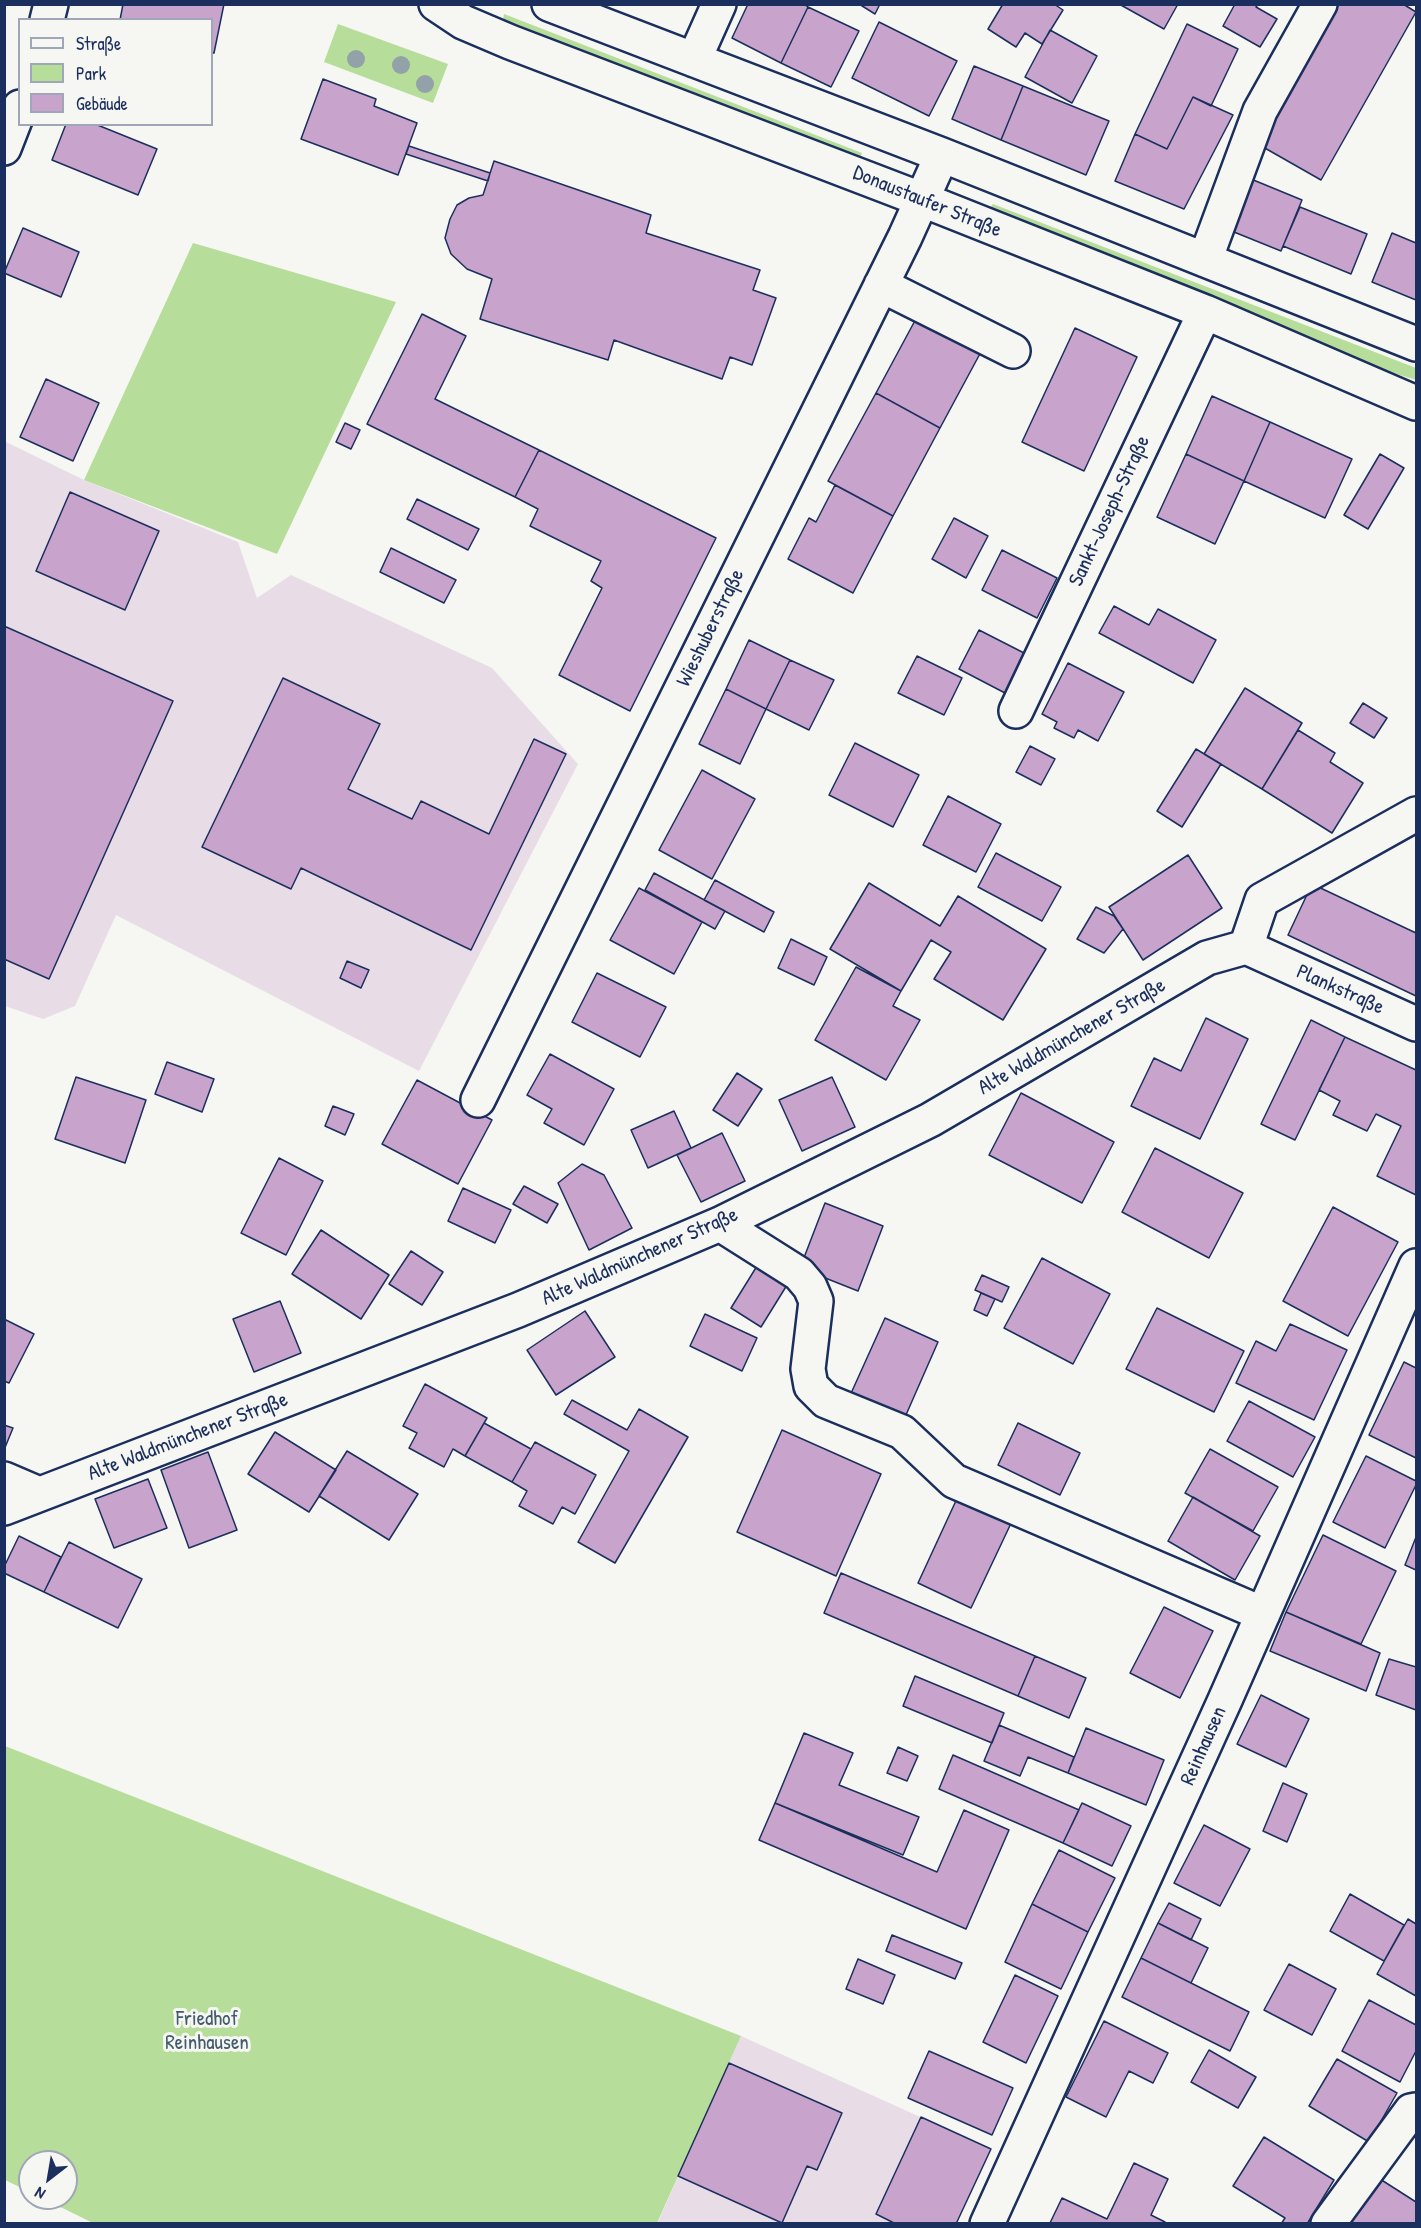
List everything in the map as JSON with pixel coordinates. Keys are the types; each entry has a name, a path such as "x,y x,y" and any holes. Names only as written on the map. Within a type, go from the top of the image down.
{"street":[{"name":"Donaustaufer Straße","path":"436,4 463,22 510,42 923,200 1205,312 1416,403"},
{"path":"549,4 942,155 1416,344"},
{"path":"694,60 719,4"},
{"path":"1205,260 1260,111 1320,4"},
{"path":"4,147 18,112"},
{"name":"Wieshuberstraße","path":"478,1100 923,200 942,155"},
{"path":"881,285 1013,351"},
{"name":"Sankt-Joseph-Straße","path":"1016,711 1205,312"},
{"path":"1255,951 1262,900 1416,814"},
{"name":"Plankstraße","path":"1255,951 1416,1024"},
{"name":"Alte Waldmünchener Straße","path":"4,1508 518,1310 720,1224 930,1120 1207,958 1255,951"},
{"path":"720,1224 799,1274 810,1287 816,1301 808,1369 811,1386 825,1401 902,1432 954,1481 1263,1614"},
{"name":"Reinhausen","path":"987,2223 1263,1614 1416,1266"},
{"path":"4,1479 39,1494"},
{"path":"1328,2223 1411,2111 1416,2110"}],"shaded area":[{"path":"4,441 84,480 238,542 257,598 291,575 492,668 578,764 419,1071 116,915 75,1006 43,1019 5,1006"},
{"path":"741,2036 991,2149 956,2223 657,2224"}],"green space":[{"path":"504,14 862,153 860,158 503,21"},
{"path":"338,24 448,64 433,103 324,62"},
{"path":"993,204 1416,368 1416,380 1381,369 990,208"},
{"path":"193,243 396,302 277,554 84,480"},
{"name":"Friedhof Reinhausen","path":"5,1746 741,2036 657,2223 93,2223 66,2210 78,2210 78,2150 18,2150 18,2186 5,2180"}],"building":[{"path":"123,4 224,4 214,53 213,18 120,18"},
{"path":"748,4 804,4 808,7 781,63 732,38"},
{"path":"859,4 880,4 875,14"},
{"path":"1003,4 1054,4 1063,10 1042,44 1025,33 1016,47 988,29"},
{"path":"1119,4 1178,4 1164,29"},
{"path":"1235,4 1258,4 1256,7 1277,19 1260,47 1223,26"},
{"path":"1334,4 1403,4 1416,12 1321,180 1256,143"},
{"path":"808,7 859,31 831,87 781,63"},
{"path":"879,22 957,61 929,116 852,78"},
{"path":"1187,24 1238,49 1211,106 1193,97 1167,149 1135,134"},
{"path":"1050,30 1097,56 1072,103 1025,77"},
{"path":"974,66 1023,86 1001,140 952,119"},
{"path":"323,79 376,99 374,106 417,123 398,175 301,139"},
{"path":"1023,86 1109,121 1086,175 1001,140"},
{"path":"1193,97 1233,115 1184,209 1115,181 1135,134 1167,149"},
{"path":"65,126 100,126 157,149 138,195 52,160"},
{"path":"409,146 490,173 488,181 406,154"},
{"path":"494,161 651,215 646,233 760,270 753,290 776,298 752,365 730,357 722,379 614,340 608,360 480,319 492,279 467,269 451,254 445,238 457,205 469,198 483,195"},
{"path":"1251,179 1302,200 1281,251 1229,230"},
{"path":"1300,207 1367,234 1351,274 1283,246"},
{"path":"23,228 79,252 61,297 4,273"},
{"path":"1392,233 1416,243 1416,300 1372,282"},
{"path":"422,314 466,336 435,399 539,450 515,497 367,424"},
{"path":"918,315 982,350 940,428 876,393"},
{"path":"1075,328 1137,357 1084,471 1022,442"},
{"path":"46,379 99,403 73,461 20,437"},
{"path":"876,393 940,428 893,516 828,481"},
{"path":"1212,396 1270,422 1244,481 1186,454"},
{"path":"1270,422 1352,459 1325,518 1244,481"},
{"path":"345,423 360,430 351,449 336,442"},
{"path":"539,450 716,538 630,711 559,675 602,588 591,581 601,561 530,526 538,509 515,497"},
{"path":"1186,454 1244,481 1215,544 1157,517"},
{"path":"1380,454 1404,468 1368,529 1344,515"},
{"path":"835,485 893,516 853,593 788,559 809,518 816,522"},
{"path":"70,492 159,531 125,610 36,571"},
{"path":"417,499 479,529 468,550 407,519"},
{"path":"954,518 988,536 966,578 932,559"},
{"path":"391,548 456,580 444,603 380,572"},
{"path":"1002,550 1057,578 1037,618 982,590"},
{"path":"1114,606 1149,625 1158,609 1216,640 1193,683 1099,633"},
{"path":"4,626 173,701 49,979 4,959"},
{"path":"979,630 1026,654 1005,693 959,669"},
{"path":"749,640 790,660 766,709 726,689"},
{"path":"917,656 962,678 944,715 898,693"},
{"path":"790,660 834,680 809,730 766,709"},
{"path":"1068,663 1124,692 1098,741 1078,730 1074,738 1054,728 1057,722 1042,714"},
{"path":"283,678 380,724 348,789 412,819 421,801 489,834 534,739 566,754 471,950 301,868 291,889 202,847"},
{"path":"1245,688 1302,723 1262,789 1204,754"},
{"path":"726,689 766,709 740,764 699,744"},
{"path":"1363,703 1387,718 1374,738 1350,723"},
{"path":"1298,730 1335,753 1330,762 1363,783 1332,833 1262,789"},
{"path":"855,743 919,775 893,827 829,795"},
{"path":"1030,746 1055,759 1041,785 1016,772"},
{"path":"1196,749 1221,764 1182,827 1157,811"},
{"path":"702,770 755,799 712,879 659,850"},
{"path":"948,796 1001,824 976,872 923,845"},
{"path":"996,853 1061,887 1042,921 978,887"},
{"path":"1188,855 1222,908 1143,960 1109,907"},
{"path":"654,873 725,911 715,929 645,890"},
{"path":"715,880 774,912 764,932 704,900"},
{"path":"869,883 940,926 958,896 1046,949 1003,1020 934,979 951,952 931,940 901,991 830,949"},
{"path":"1312,884 1416,933 1416,996 1288,935"},
{"path":"639,888 702,922 674,974 610,940"},
{"path":"1096,907 1114,916 1123,929 1104,953 1077,939"},
{"path":"791,939 827,957 814,985 778,968"},
{"path":"347,961 369,970 361,988 340,978"},
{"path":"856,967 901,991 893,1006 920,1020 886,1080 815,1040"},
{"path":"597,973 666,1007 640,1057 572,1022"},
{"path":"1206,1018 1248,1039 1200,1139 1131,1106 1154,1058 1181,1071"},
{"path":"1311,1020 1345,1037 1295,1140 1261,1124"},
{"path":"1345,1037 1416,1070 1416,1195 1377,1176 1401,1126 1376,1114 1367,1131 1333,1115 1340,1101 1319,1090"},
{"path":"550,1054 614,1089 584,1145 544,1123 552,1109 527,1095"},
{"path":"167,1062 214,1079 202,1112 155,1094"},
{"path":"737,1073 762,1089 738,1126 713,1110"},
{"path":"76,1077 146,1100 125,1163 55,1139"},
{"path":"832,1077 855,1127 802,1151 779,1100"},
{"path":"417,1080 492,1120 458,1184 382,1144"},
{"path":"1021,1093 1114,1142 1082,1203 989,1155"},
{"path":"333,1106 354,1114 345,1135 325,1126"},
{"path":"674,1111 691,1148 648,1168 631,1130"},
{"path":"722,1133 745,1181 701,1202 677,1155"},
{"path":"1155,1148 1243,1193 1209,1258 1122,1212"},
{"path":"279,1158 323,1181 286,1255 241,1233"},
{"path":"582,1164 604,1175 632,1228 589,1250 558,1183"},
{"path":"524,1186 558,1204 547,1223 513,1204"},
{"path":"463,1188 511,1210 495,1243 448,1221"},
{"path":"825,1203 883,1226 858,1291 800,1268"},
{"path":"1333,1207 1398,1242 1348,1336 1283,1301"},
{"path":"321,1230 389,1275 361,1319 292,1274"},
{"path":"411,1251 443,1272 422,1305 389,1284"},
{"path":"1042,1258 1110,1294 1073,1364 1004,1328"},
{"path":"757,1266 787,1285 761,1327 731,1308"},
{"path":"982,1275 1009,1287 1002,1302 975,1290"},
{"path":"981,1293 995,1299 987,1316 974,1310"},
{"path":"280,1301 301,1353 254,1372 233,1319"},
{"path":"1157,1308 1244,1351 1214,1412 1126,1369"},
{"path":"585,1311 615,1357 556,1395 527,1350"},
{"path":"705,1314 757,1338 742,1371 690,1346"},
{"path":"885,1318 938,1342 902,1424 848,1400"},
{"path":"4,1319 34,1334 9,1383 4,1381"},
{"path":"1290,1324 1347,1350 1314,1420 1236,1383 1256,1341 1276,1351"},
{"path":"1404,1362 1416,1368 1416,1458 1369,1435"},
{"path":"425,1384 487,1418 465,1456 453,1449 444,1467 409,1448 417,1433 403,1426"},
{"path":"572,1400 627,1430 639,1409 688,1437 615,1563 578,1542 629,1451 564,1414"},
{"path":"1249,1401 1315,1437 1293,1477 1227,1441"},
{"path":"484,1423 531,1449 512,1482 465,1456"},
{"path":"1018,1423 1080,1453 1060,1495 998,1465"},
{"path":"4,1425 13,1428 4,1450"},
{"path":"782,1430 881,1474 836,1576 737,1532"},
{"path":"275,1432 336,1470 309,1512 248,1474"},
{"path":"535,1442 596,1475 575,1514 562,1507 553,1524 519,1506 527,1491 512,1482"},
{"path":"1210,1449 1278,1487 1253,1531 1185,1493"},
{"path":"347,1451 418,1494 389,1540 319,1496"},
{"path":"208,1452 237,1530 189,1548 161,1470"},
{"path":"1366,1456 1416,1481 1385,1548 1333,1522"},
{"path":"148,1479 167,1528 114,1548 95,1499"},
{"path":"960,1492 1014,1517 971,1608 918,1583"},
{"path":"1193,1497 1260,1536 1235,1580 1168,1541"},
{"path":"1323,1535 1396,1571 1361,1644 1286,1612"},
{"path":"19,1536 61,1557 44,1592 4,1573 4,1567"},
{"path":"1416,1537 1416,1570 1405,1565"},
{"path":"69,1542 142,1579 118,1628 44,1592"},
{"path":"841,1573 1035,1656 1018,1696 824,1613"},
{"path":"1164,1607 1213,1631 1180,1698 1130,1673"},
{"path":"1286,1612 1380,1653 1366,1691 1270,1651"},
{"path":"1035,1656 1086,1678 1069,1718 1018,1696"},
{"path":"1389,1659 1416,1667 1416,1710 1376,1695"},
{"path":"915,1676 1004,1713 992,1743 903,1706"},
{"path":"1261,1695 1309,1719 1286,1767 1237,1744"},
{"path":"999,1725 1074,1757 1068,1773 1028,1757 1020,1776 984,1761"},
{"path":"1086,1728 1164,1760 1146,1805 1068,1773"},
{"path":"804,1733 853,1753 839,1785 919,1817 903,1855 775,1803"},
{"path":"898,1747 918,1756 907,1781 887,1773"},
{"path":"953,1755 1079,1810 1063,1843 939,1789"},
{"path":"1283,1783 1307,1794 1287,1842 1263,1831"},
{"path":"775,1803 937,1872 964,1810 1009,1830 966,1929 759,1840"},
{"path":"1082,1803 1131,1826 1112,1866 1063,1843"},
{"path":"1204,1825 1250,1849 1220,1906 1174,1883"},
{"path":"1059,1850 1115,1878 1088,1932 1032,1904"},
{"path":"1350,1894 1404,1925 1384,1961 1330,1931"},
{"path":"1169,1903 1201,1919 1191,1940 1158,1923"},
{"path":"1032,1904 1088,1932 1061,1989 1005,1962"},
{"path":"1408,1919 1416,1924 1416,1996 1377,1974"},
{"path":"1158,1923 1208,1948 1191,1983 1141,1958"},
{"path":"892,1935 962,1963 955,1979 886,1951"},
{"path":"1141,1958 1249,2012 1230,2051 1122,1997"},
{"path":"858,1959 895,1975 883,2004 846,1989"},
{"path":"1289,1964 1336,1989 1312,2035 1264,2010"},
{"path":"1015,1975 1058,1996 1026,2063 983,2042"},
{"path":"1369,2000 1416,2025 1416,2051 1400,2082 1342,2051"},
{"path":"1104,2021 1168,2053 1153,2083 1129,2071 1106,2117 1066,2097"},
{"path":"1209,2050 1256,2077 1238,2108 1191,2082"},
{"path":"929,2051 1013,2088 992,2135 908,2098"},
{"path":"1337,2059 1397,2093 1369,2142 1309,2106"},
{"path":"729,2063 842,2113 817,2170 807,2166 782,2223 678,2176"},
{"path":"921,2117 991,2149 956,2224 896,2224 876,2214"},
{"path":"1264,2137 1334,2180 1307,2224 1281,2224 1285,2218 1233,2186"},
{"path":"1134,2163 1168,2179 1151,2215 1165,2222 1164,2224 1050,2223 1062,2198 1107,2219"},
{"path":"1380,2179 1416,2202 1416,2224 1349,2224"}]}
